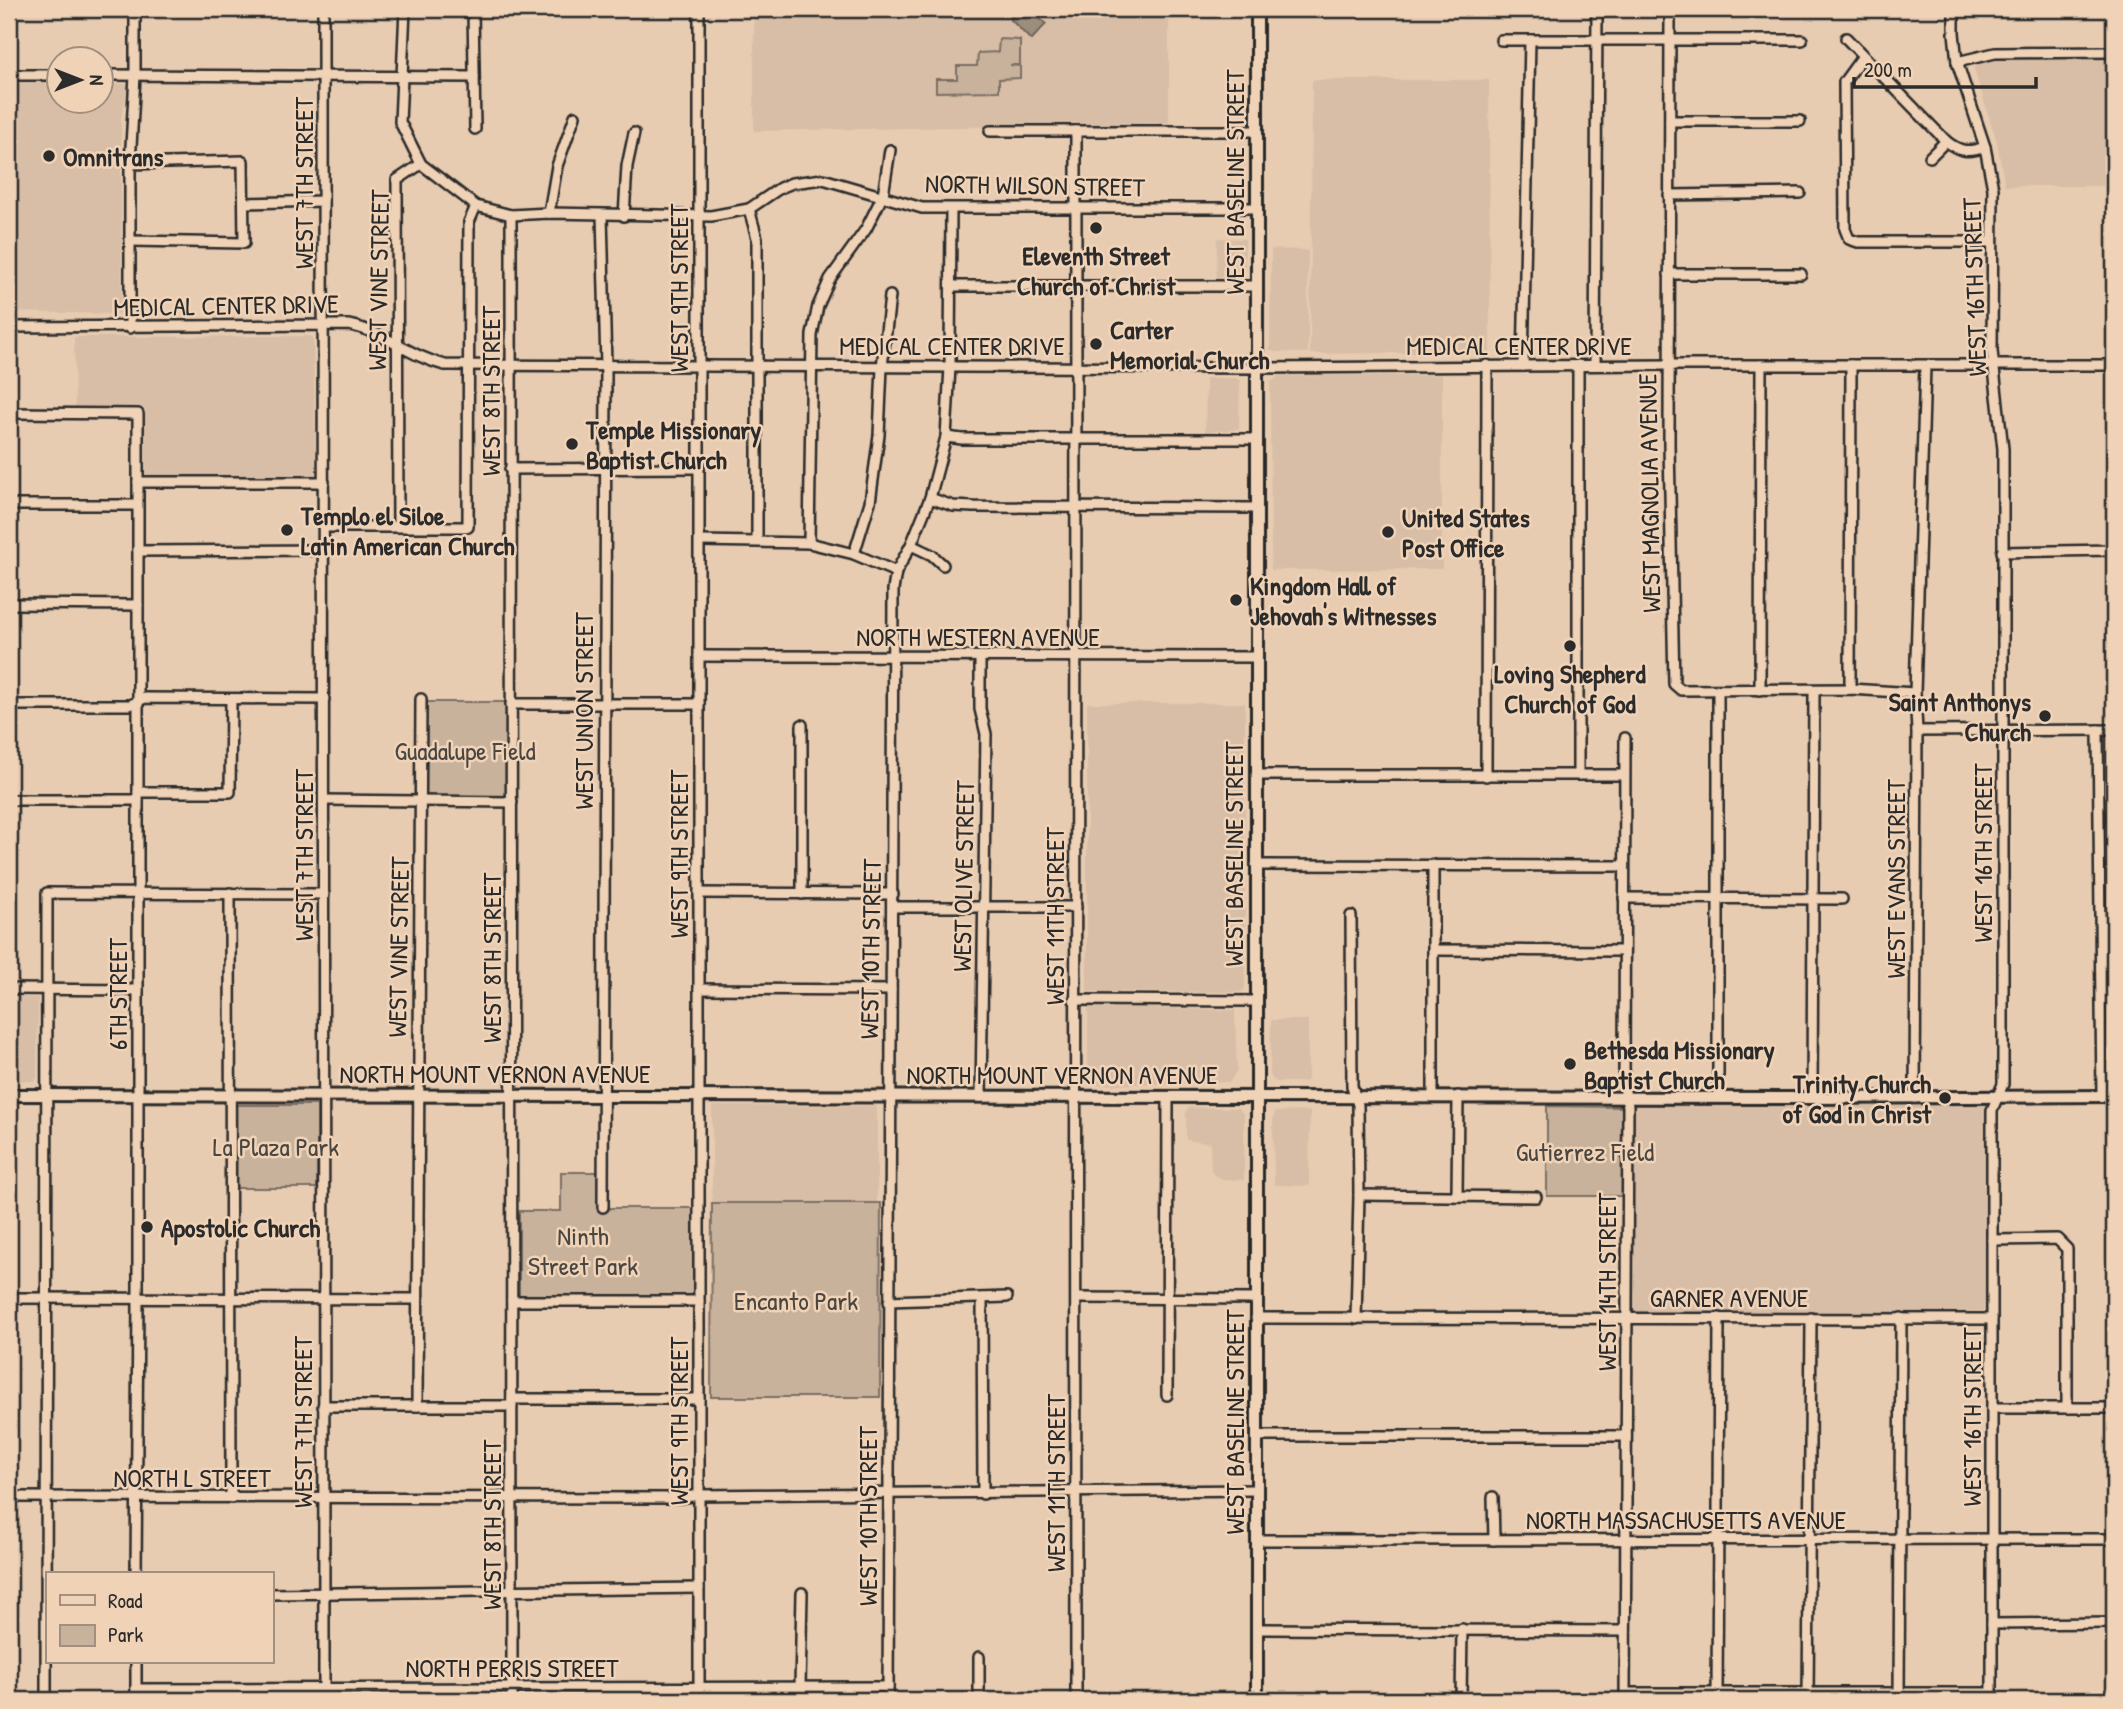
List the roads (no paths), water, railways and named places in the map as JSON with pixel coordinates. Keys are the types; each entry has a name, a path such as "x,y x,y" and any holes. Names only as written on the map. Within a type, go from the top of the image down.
{"main road":[{"name":"WEST BASELINE STREET","path":"1257,9 1257,1700"},
{"name":"NORTH MOUNT VERNON AVENUE","path":"9,1095 1812,1098 2114,1096"}],"street":[{"path":"130,328 130,164 135,76 135,9"},
{"name":"WEST 7TH STREET","path":"323,9 324,1700"},
{"name":"WEST VINE STREET","path":"398,525 397,180 421,164 400,122 405,9"},
{"path":"473,9 475,129"},
{"name":"WEST 9TH STREET","path":"699,9 699,1700"},
{"path":"1595,365 1597,9"},
{"name":"WEST MAGNOLIA AVENUE","path":"1670,9 1669,524 1674,684 1681,690 1718,690"},
{"name":"WEST 16TH STREET","path":"1954,9 1957,62 1985,148 1993,189 1992,351 2003,449 2003,1084 1992,1110 1992,1697"},
{"path":"1846,38 1946,141 1958,150 1970,152 1985,148"},
{"path":"1501,40 1802,40"},
{"path":"1523,366 1530,40"},
{"path":"1957,62 1995,53 2114,52"},
{"path":"1863,56 1844,82 1845,229 1849,239 1858,242 1992,242"},
{"path":"9,75 46,75"},
{"path":"116,75 474,77"},
{"path":"549,213 557,166 575,116"},
{"path":"1670,121 1800,121"},
{"path":"990,131 1257,131"},
{"name":"WEST 11TH STREET","path":"1076,131 1076,1700"},
{"path":"624,216 627,166 634,133"},
{"path":"1930,157 1946,141"},
{"path":"809,543 812,335 818,306 830,279 866,229 883,195 890,150"},
{"path":"130,164 243,161 246,203 244,243 131,241"},
{"name":"NORTH WILSON STREET","path":"421,164 476,206 511,215 549,213 699,218 749,209 792,183 822,179 922,208 1257,208"},
{"path":"1669,195 1800,193"},
{"path":"246,203 323,201"},
{"path":"324,527 468,527 469,222 476,206"},
{"path":"749,209 757,238 757,541"},
{"name":"WEST 10TH STREET","path":"888,1700 889,1097 893,907 892,590 896,572 911,545 930,498 947,437 951,209"},
{"name":"WEST 8TH STREET","path":"511,215 512,1700"},
{"name":"WEST UNION STREET","path":"603,215 606,365 603,1207"},
{"path":"1669,274 1801,274"},
{"path":"951,286 1257,286"},
{"path":"854,554 870,502 879,435 882,367 890,296"},
{"name":"MEDICAL CENTER DRIVE","path":"9,327 349,325 365,328 430,361 445,365 1076,365 1257,368 1487,365 2114,365"},
{"path":"1486,776 1487,365"},
{"path":"1578,365 1578,775"},
{"path":"1759,690 1761,365"},
{"path":"1850,689 1851,365"},
{"name":"WEST EVANS STREET","path":"1915,1098 1917,731 1914,693 1925,366"},
{"name":"6TH STREET","path":"9,413 138,414 136,1572"},
{"path":"947,437 1076,440 1257,439"},
{"path":"510,469 699,468"},
{"path":"138,482 324,482"},
{"path":"930,498 953,506 1257,508"},
{"path":"9,505 138,505"},
{"path":"700,541 809,543 854,554 896,572"},
{"path":"911,545 932,555 943,565"},
{"path":"138,551 324,550"},
{"path":"2002,552 2114,550"},
{"path":"9,604 138,605"},
{"name":"NORTH WESTERN AVENUE","path":"699,656 1256,657"},
{"name":"WEST OLIVE STREET","path":"980,657 980,709 986,734 981,1097"},
{"path":"1718,1096 1718,690 1850,689 1914,693"},
{"path":"1812,1098 1814,691"},
{"path":"9,705 130,705 145,698 324,699"},
{"path":"9,800 230,792 231,699"},
{"name":"WEST VINE STREET","path":"417,1406 421,699"},
{"path":"511,704 699,704"},
{"path":"802,725 802,894"},
{"path":"2098,730 2102,1096"},
{"path":"1917,731 2114,730"},
{"name":"WEST 14TH STREET","path":"1625,738 1625,1697"},
{"path":"1256,775 1624,775"},
{"path":"324,800 512,802"},
{"path":"1256,865 1623,866"},
{"path":"1433,865 1433,1096"},
{"path":"46,1700 47,893 324,894"},
{"path":"230,893 231,1498"},
{"path":"699,893 893,894"},
{"path":"1624,898 1842,899"},
{"path":"893,907 1076,907"},
{"path":"1351,916 1352,1086 1358,1105 1356,1319"},
{"path":"1433,950 1623,951"},
{"path":"9,989 138,990"},
{"path":"699,989 891,990"},
{"path":"1074,1000 1256,1001"},
{"path":"1457,1196 1458,1096"},
{"path":"1167,1395 1168,1097"},
{"path":"1359,1195 1536,1197"},
{"path":"1992,1240 2057,1239 2067,1250 2067,1408"},
{"path":"888,1301 1007,1297"},
{"path":"9,1298 417,1299"},
{"path":"982,1298 983,1493"},
{"path":"1077,1298 1256,1299"},
{"path":"512,1301 699,1301"},
{"name":"GARNER AVENUE","path":"1256,1318 1992,1319"},
{"path":"1717,1697 1719,1318"},
{"path":"1808,1696 1811,1318"},
{"path":"1900,1696 1901,1318"},
{"path":"323,1406 699,1399"},
{"path":"1992,1408 2114,1408"},
{"path":"1257,1436 1626,1436"},
{"name":"NORTH L STREET","path":"9,1497 679,1498 699,1495 1257,1490"},
{"path":"1493,1497 1494,1540"},
{"name":"NORTH MASSACHUSETTS AVENUE","path":"1257,1540 2114,1539"},
{"path":"273,1594 699,1588"},
{"path":"792,1700 796,1687 802,1593"},
{"path":"1992,1624 2114,1623"},
{"path":"1258,1629 1625,1631"},
{"path":"1461,1700 1462,1629"},
{"path":"979,1657 981,1700"},
{"path":"136,1664 136,1700"},
{"name":"NORTH PERRIS STREET","path":"136,1689 888,1687"},
{"path":"1625,1697 1992,1697"}],"place":[{"name":"Omnitrans","path":"49,156"},
{"name":"Eleventh Street Church of Christ","path":"1096,228"},
{"name":"Carter Memorial Church","path":"1096,344"},
{"name":"Temple Missionary Baptist Church","path":"572,444"},
{"name":"Templo el Siloe Latin American Church","path":"287,530"},
{"name":"United States Post Office","path":"1388,532"},
{"name":"Kingdom Hall of Jehovah's Witnesses","path":"1236,600"},
{"name":"Loving Shepherd Church of God","path":"1570,646"},
{"name":"Saint Anthonys Church","path":"2045,716"},
{"name":"Bethesda Missionary Baptist Church","path":"1570,1064"},
{"name":"Trinity Church of God in Christ","path":"1945,1098"},
{"name":"Apostolic Church","path":"147,1227"}],"park label":[{"name":"Guadalupe Field","path":"465,750"},
{"name":"La Plaza Park","path":"276,1146"},
{"name":"Gutierrez Field","path":"1585,1151"},
{"name":"Ninth Street Park","path":"583,1250"},
{"name":"Encanto Park","path":"796,1300"}]}
